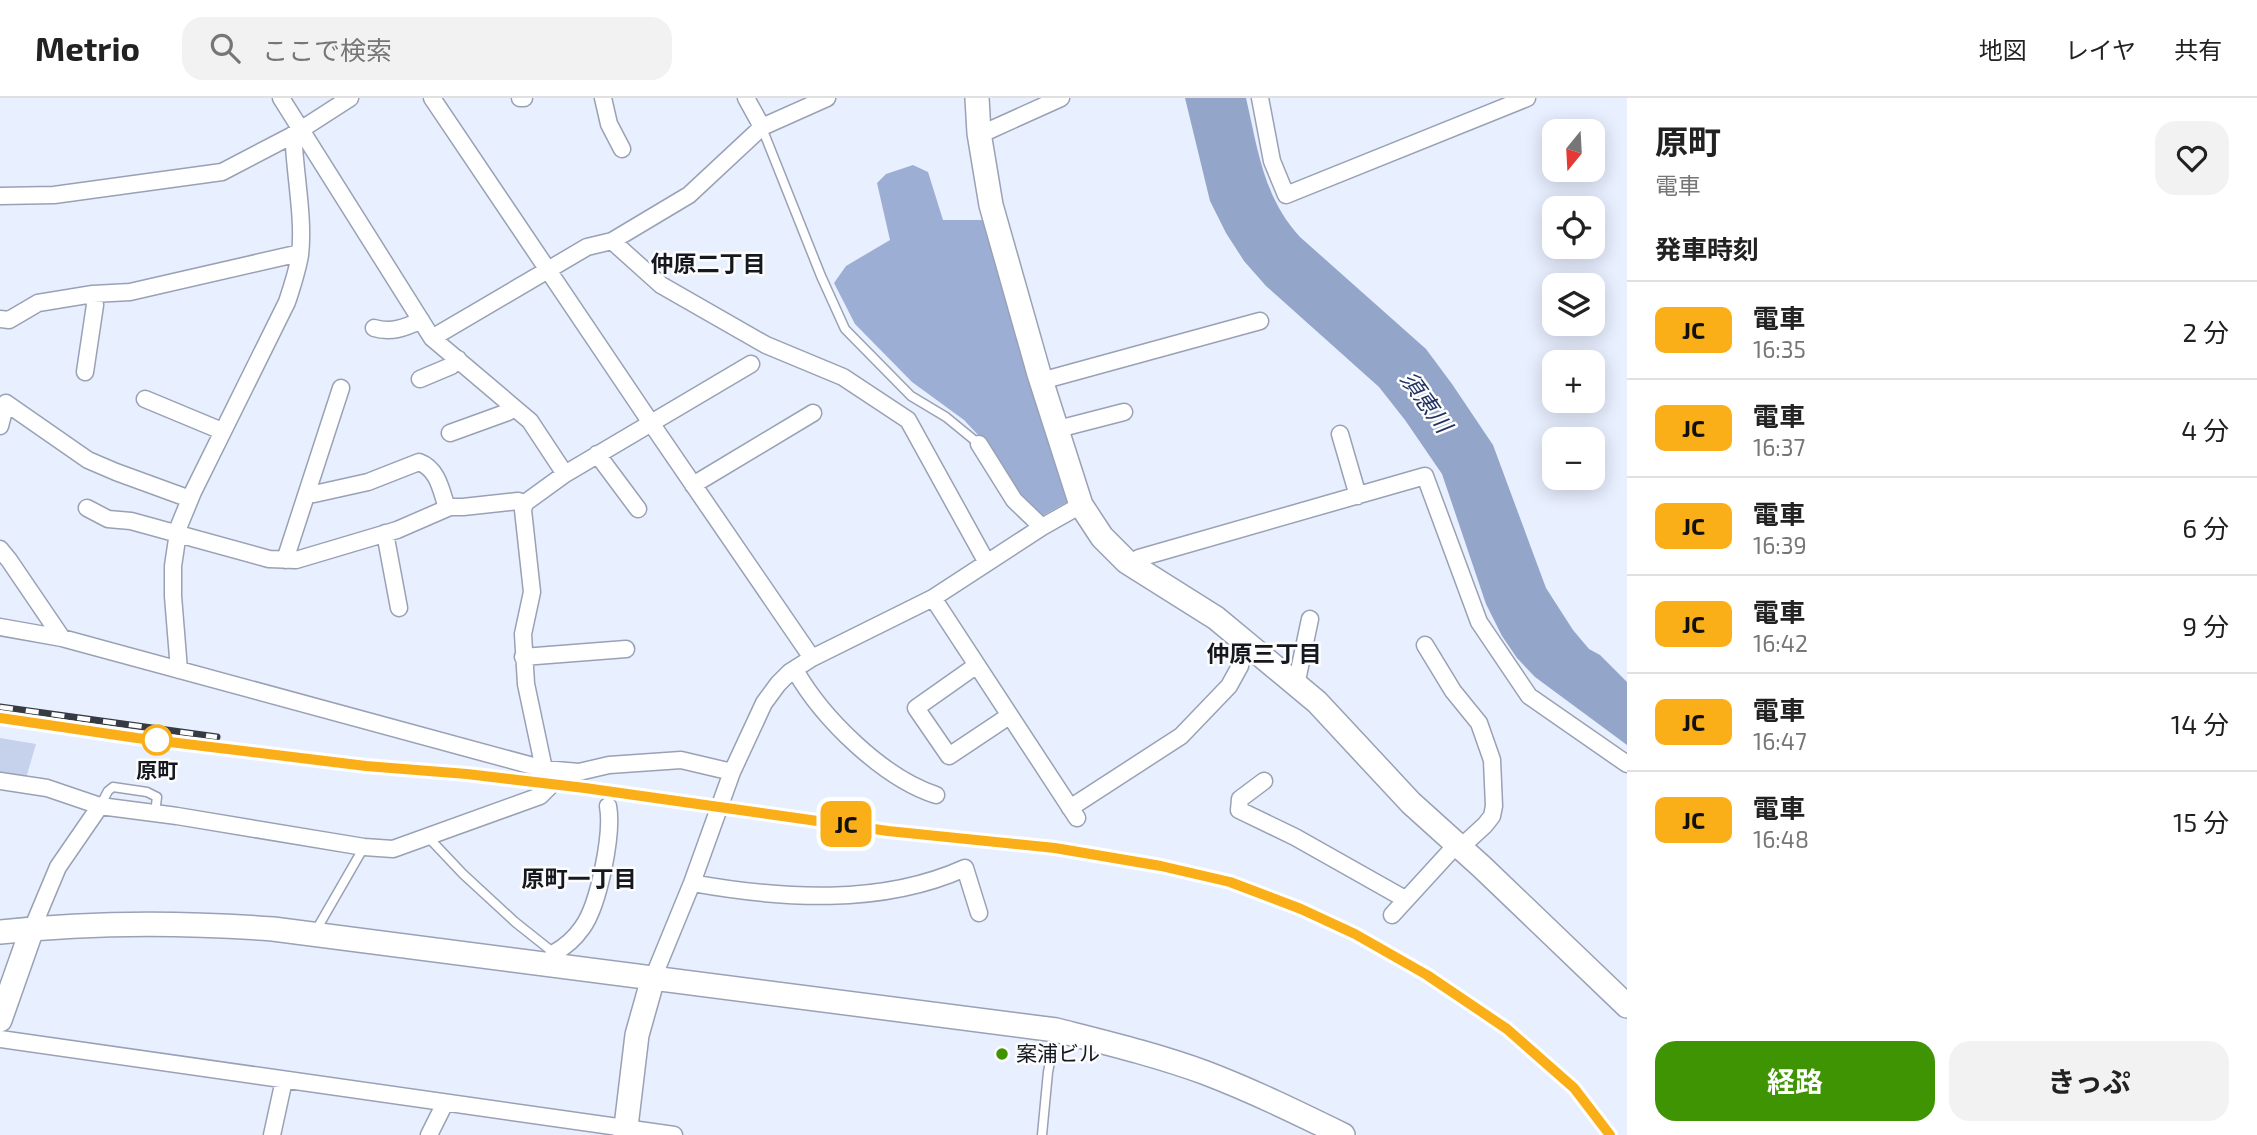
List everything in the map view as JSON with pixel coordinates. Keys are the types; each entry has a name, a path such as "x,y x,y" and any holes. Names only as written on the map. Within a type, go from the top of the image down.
{"main road":[{"path":"977,98 979,133 992,205 1041,380 1081,505 1102,537 1132,565 1216,618 1317,702 1411,803 1627,1006"},
{"path":"0,932 117,924 201,923 553,959 653,978 1056,1030 1205,1072 1261,1095 1343,1135"},
{"path":"0,1020 32,929"},
{"path":"626,1132 637,1035 653,978"}],"street":[{"path":"281,98 296,132 432,338 530,421 565,474"},
{"path":"0,196 54,195 222,172 296,132 350,98"},
{"path":"432,98 813,658"},
{"path":"603,98 609,124 622,149"},
{"path":"746,98 761,127"},
{"path":"432,338 587,247 612,241 690,195 761,127 827,98"},
{"path":"979,133 1061,98"},
{"path":"1260,98 1272,161 1286,195 1527,98"},
{"path":"179,670 173,596 173,566 178,534 190,499 295,280 300,253 294,146 296,132"},
{"path":"612,241 661,285 766,345 843,377 908,420 987,563"},
{"path":"0,319 9,320 38,303 93,294 130,292 300,253"},
{"path":"85,372 95,305 93,294"},
{"path":"373,328 387,332 421,320"},
{"path":"1041,380 1260,321"},
{"path":"420,379 451,366 458,359"},
{"path":"0,781 47,788 100,806 364,847 393,849 540,796 552,784 544,769 523,657 523,634 532,592 523,510 525,503 597,454 751,364"},
{"path":"285,560 341,388"},
{"path":"145,399 222,431"},
{"path":"0,426 6,403 88,460 190,499"},
{"path":"450,433 508,412 513,407"},
{"path":"1058,429 1124,412"},
{"path":"693,485 813,413"},
{"path":"1340,434 1358,496"},
{"path":"979,444 1014,500 1042,527"},
{"path":"597,454 638,509"},
{"path":"307,493 314,494 368,482 419,462 428,465 434,472 447,508"},
{"path":"1132,565 1139,558 1426,476 1479,622 1529,696 1627,764"},
{"path":"87,508 108,519 131,521 269,559 285,560 312,556 385,533 447,508 518,501 525,503"},
{"path":"653,978 692,883 732,772 765,703 778,684 813,658 933,598 1042,527 1081,505"},
{"path":"385,533 399,608"},
{"path":"0,550 9,559 62,638"},
{"path":"933,598 1073,813 1181,736 1229,686 1240,666 1242,650 1246,643"},
{"path":"1296,685 1310,620"},
{"path":"0,627 62,638 544,769 579,772 609,765 681,760 732,772"},
{"path":"1392,915 1459,846 1485,825 1492,816 1494,806 1492,760 1479,723 1453,691 1425,645"},
{"path":"523,657 626,649"},
{"path":"976,665 916,708 949,756 1009,716"},
{"path":"795,670 806,690 824,711 873,759 915,788 936,795"},
{"path":"1264,781 1240,799 1239,810 1295,837 1405,899"},
{"path":"32,929 58,867 100,806"},
{"path":"553,959 583,927 590,912 605,868 608,806"},
{"path":"692,883 767,892 836,895 873,893 944,878 965,868 979,913"},
{"path":"0,1040 445,1103 626,1132 674,1135"},
{"path":"272,1135 284,1080"},
{"path":"429,1135 445,1103"}],"lane":[{"path":"761,127 845,329 911,396 946,417 979,444"},
{"path":"427,836 553,959"},
{"path":"314,934 364,847"},
{"path":"1042,1135 1048,1072 1056,1030"}],"shaded area":[{"path":"913,165 928,172 943,220 985,220 1014,332 1034,386 1069,501 1042,516 1014,488 996,454 964,420 912,382 855,324 834,283 846,266 890,240 877,183 886,174"},
{"path":"0,738 36,744 26,778 0,775"}],"water":[{"name":"須恵川","path":"1185,98 1246,98 1264,172 1288,221 1300,237 1426,349 1452,384 1493,445 1546,588 1573,630 1589,649 1600,655 1627,682 1627,745 1535,677 1517,658 1486,604 1442,474 1405,420 1379,387 1266,286 1244,261 1210,201"}],"railway":[{"path":"0,707 217,737"},
{"path":"0,718 366,766 585,788 888,831 1055,848 1161,866 1230,882 1301,909 1355,934 1427,975 1508,1029 1574,1088 1610,1135"}],"train":[{"name":"JC","path":"0,718 366,766 467,774 585,788 888,831 1055,848 1161,866 1230,882 1301,909 1355,934 1427,975 1507,1029 1574,1088 1610,1135"}],"place":[{"name":"原町","path":"157,740"},
{"name":"案浦ビル","path":"1002,1054"}],"district":[{"name":"仲原二丁目","path":"708,264"},
{"name":"仲原三丁目","path":"1264,654"},
{"name":"原町一丁目","path":"579,879"}]}
